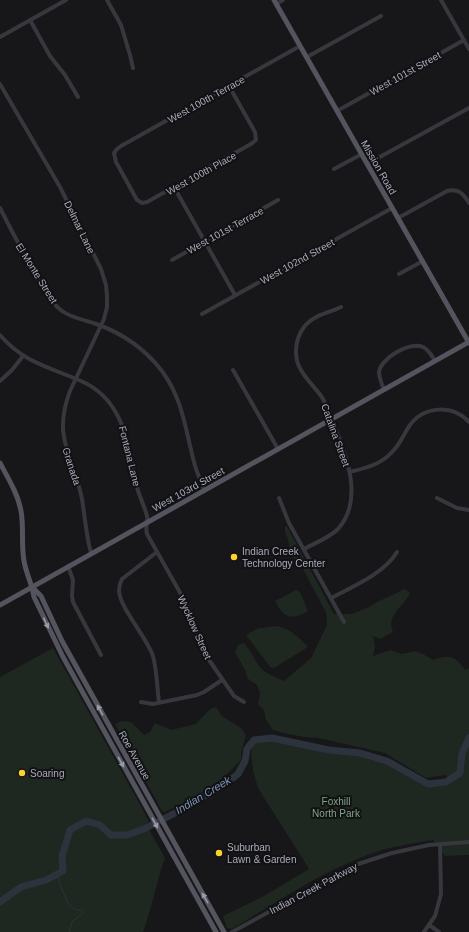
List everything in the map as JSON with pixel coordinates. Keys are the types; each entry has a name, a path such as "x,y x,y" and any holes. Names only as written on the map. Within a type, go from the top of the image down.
{"main road":[{"name":"Mission Road","path":"275,2 469,342"},
{"name":"West 103rd Street","path":"0,605 469,342"},
{"name":"Roe Avenue","path":"0,463 20,505 22,513 24,562 34,597 58,648 146,809 216,932"},
{"name":"Roe Avenue","path":"32,587 40,596 62,642 224,932"},
{"path":"104,732 111,730"}],"street":[{"path":"0,37 66,0"},
{"path":"107,0 121,25 133,68"},
{"path":"275,2 283,0"},
{"path":"442,0 469,49"},
{"path":"306,57 381,16"},
{"path":"30,20 50,56 78,97"},
{"name":"West 101st Street","path":"337,111 464,40"},
{"name":"West 100th Terrace","path":"114,153 121,146 300,46"},
{"name":"Delmar Lane","path":"0,84 60,187 101,269 105,281 107,296 105,315 76,379"},
{"name":"West 100th Place","path":"114,153 116,162 137,200 142,203 148,202 251,144 256,140 255,132 229,86"},
{"path":"367,164 469,108"},
{"path":"334,169 362,154"},
{"path":"174,187 235,296"},
{"path":"398,218 447,191 456,190 462,192 469,203"},
{"name":"West 101st Terrace","path":"172,260 278,200"},
{"name":"El Monte Street","path":"0,208 17,241 54,303 62,311 69,315 101,326 125,337 144,352 156,364 167,379 180,404 194,463 204,490"},
{"name":"West 102nd Street","path":"202,314 392,208"},
{"path":"399,274 423,261"},
{"name":"Catalina Street","path":"304,549 337,530 349,511 352,496 350,472 346,456 332,419 322,398 300,370 296,356 296,344 300,333 309,322 318,316 341,307"},
{"name":"Fontana Lane","path":"0,335 13,349 39,365 93,387 102,394 116,412 128,444 138,493 147,517 146,523"},
{"path":"384,390 379,376 379,370 388,357 407,347 418,345 428,350 436,361"},
{"path":"0,381 12,370 23,356"},
{"path":"233,370 278,449"},
{"name":"Granada","path":"76,379 66,401 63,431 66,449 82,498 90,554"},
{"path":"350,472 367,468 384,459 398,446 412,422 428,411 439,409 448,410 459,414 469,422"},
{"path":"279,498 289,523 344,622"},
{"path":"437,498 457,508 469,510"},
{"name":"Wycklow Street","path":"146,523 145,528 147,534 187,605 209,660 234,696 244,702"},
{"path":"157,552 122,579 119,585 119,591 122,601 144,637 152,655 156,671 159,702"},
{"path":"331,598 380,570 390,563 397,552"},
{"path":"68,566 73,580 73,602 101,655"},
{"path":"141,702 152,704 197,695 222,680"},
{"name":"Indian Creek Parkway","path":"232,932 355,865 392,853 440,844 469,842"},
{"path":"424,932 435,916 441,894 440,844"},
{"path":"429,925 439,932"}],"green space":[{"name":"Foxhill North Park","path":"285,525 334,614 352,614 405,589 410,593 392,619 391,624 393,632 380,639 373,636 375,646 373,656 390,650 402,654 415,651 433,660 443,657 452,658 462,665 465,670 469,668 469,855 445,856 433,840 381,850 330,871 232,929 227,928 223,916 264,896 309,869 258,788 253,771 251,754 254,740 272,738 329,750 360,753 387,761 428,784 446,782 450,779 446,775 426,778 385,753 318,738 304,737 273,730 266,720 264,710 258,704 260,693 257,685 248,679 245,670 235,652 238,645 244,643 261,668 269,674 284,681 311,658 327,625 326,612 302,566 291,556 288,539 285,532"},
{"path":"296,590 300,592 308,611 293,617 288,616 281,611 275,601"},
{"path":"278,626 294,634 308,647 274,668 270,667 246,635 259,628"},
{"path":"53,648 143,810 149,822 146,824 165,858 143,932 0,932 0,677"},
{"path":"216,707 222,716 241,728 246,735 241,753 241,760 215,784 196,797 175,808 164,812 162,811 115,724 122,721 131,722 144,735 150,732 155,723 171,730 196,724 210,709"}],"waterway":[{"name":"Indian Creek","path":"0,902 21,887 46,880 63,871 62,856 70,830 86,821 100,825 111,835 127,835 146,828 225,784 238,774 245,761 247,749 254,740 272,738 329,750 360,753 387,761 428,784 446,782 460,773 462,754 469,738"},
{"path":"61,872 58,880 70,906 75,910 82,910 83,913 72,922 69,932"}],"place":[{"name":"Indian Creek Technology Center","path":"234,557"},
{"name":"Soaring","path":"22,773"},
{"name":"Suburban Lawn & Garden","path":"219,853"}]}
